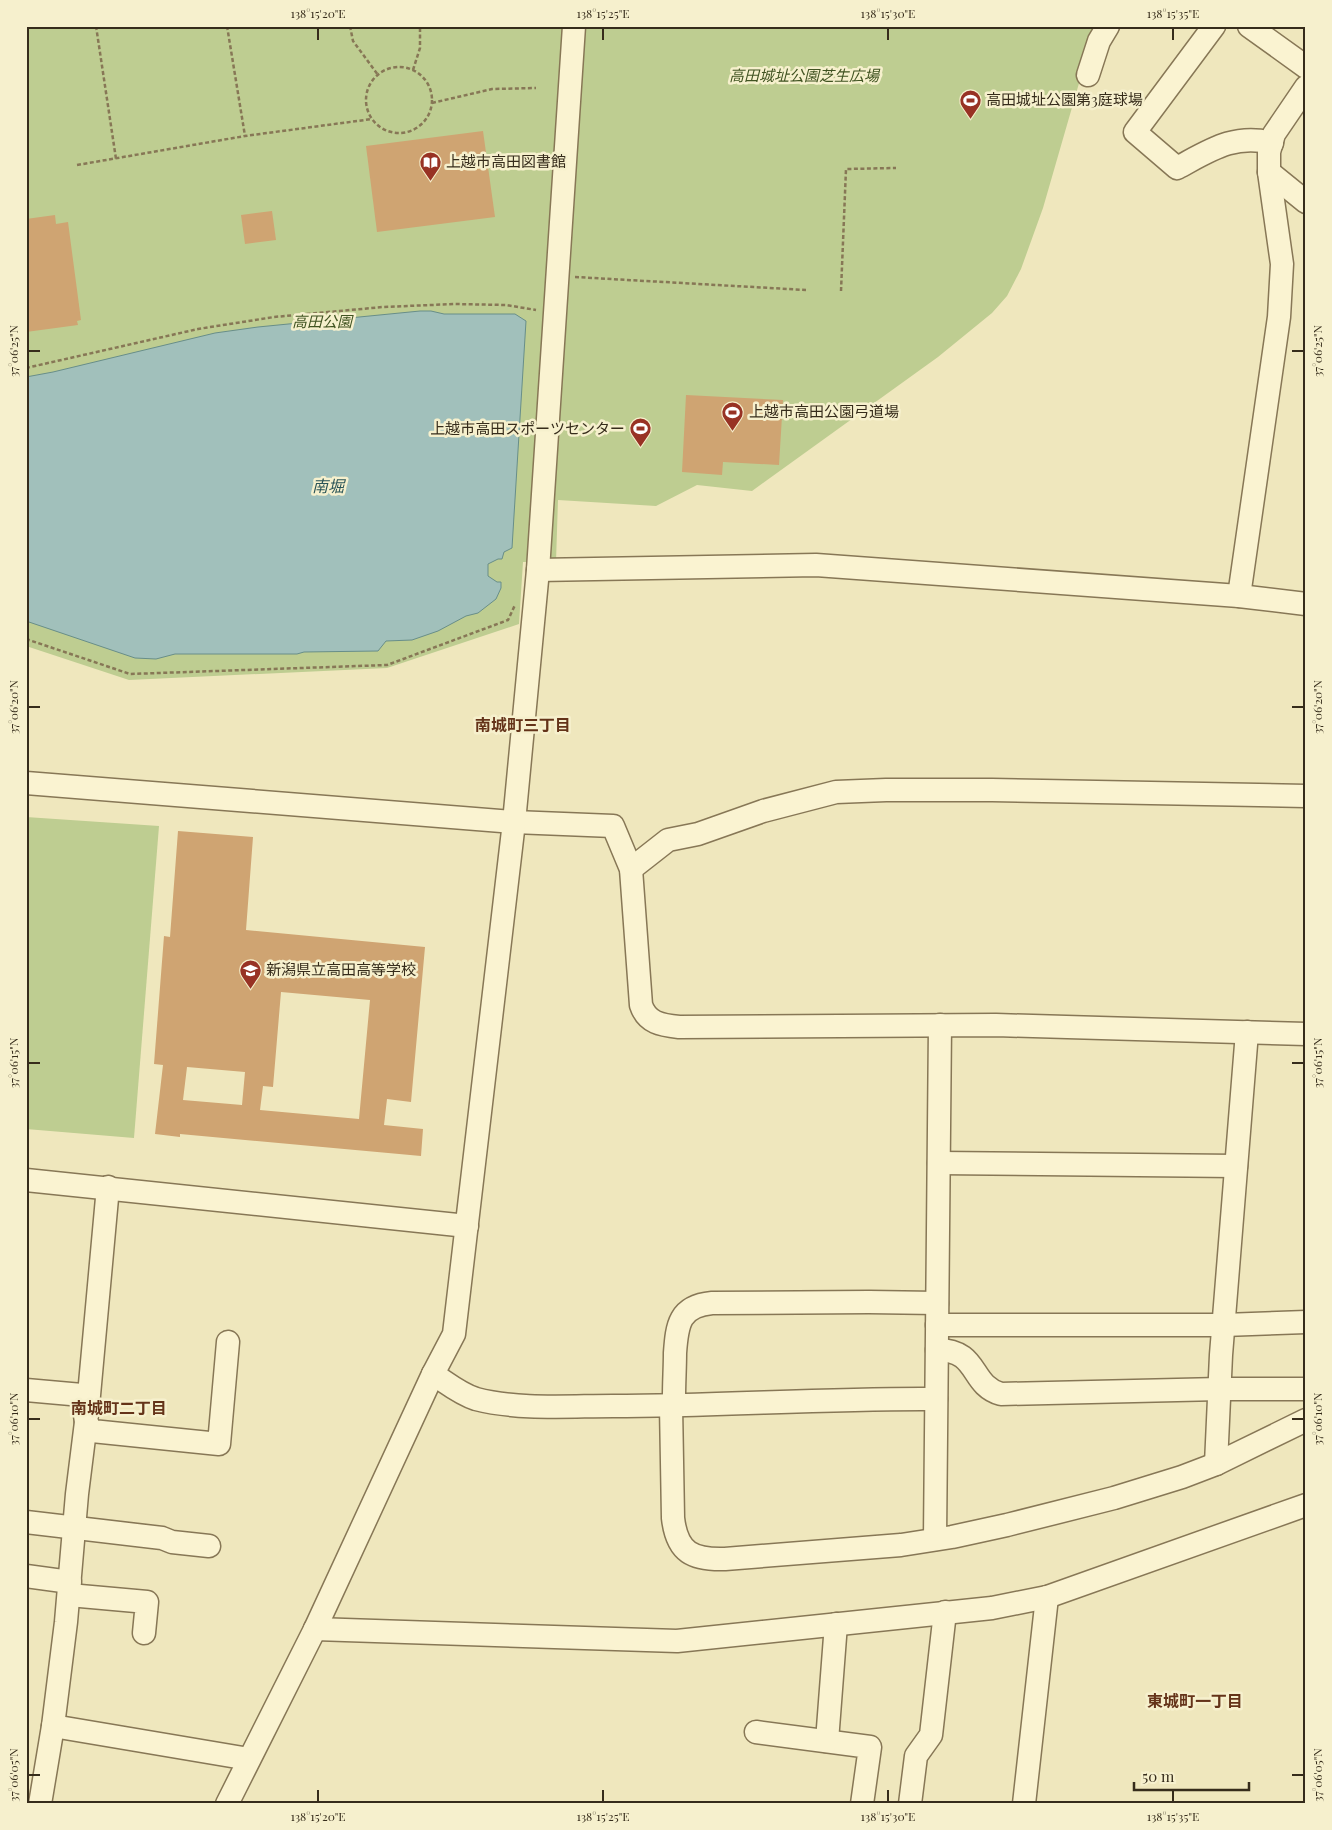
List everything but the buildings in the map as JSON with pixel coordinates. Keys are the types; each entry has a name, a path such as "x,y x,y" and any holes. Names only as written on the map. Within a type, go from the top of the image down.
{"street":[{"path":"227,1804 315,1629 433,1374 454,1334 514,822 538,570 574,26"},
{"path":"1088,74 1099,41 1108,26"},
{"path":"1214,26 1135,132 1177,168 1218,146 1238,140 1258,139 1272,143"},
{"path":"1249,26 1306,67"},
{"path":"1239,596 1279,317 1282,264 1269,172 1269,152 1274,134 1303,97"},
{"path":"1269,172 1306,202"},
{"path":"538,570 816,565 1239,596 1306,604"},
{"path":"26,783 514,822 613,826 631,869 641,1005 645,1015 652,1021 679,1026 940,1025 1306,1034"},
{"path":"631,869 668,840 698,834 763,812 836,792 992,790 1306,796"},
{"path":"936,1539 940,1025"},
{"path":"1216,1464 1224,1325 1247,1032"},
{"path":"939,1163 1236,1166"},
{"path":"26,1180 467,1226"},
{"path":"40,1804 53,1726 70,1588 77,1494 86,1422 108,1188"},
{"path":"1306,1322 1224,1325 937,1314 869,1302 712,1303 696,1306 688,1310 677,1330 672,1406 675,1532 685,1549 696,1557 713,1559 874,1548 972,1534 1098,1502 1182,1477 1216,1464 1306,1420"},
{"path":"26,1390 82,1395 86,1422 92,1431 219,1444 228,1342"},
{"path":"936,1350 955,1352 965,1357 985,1386 1001,1394 1306,1389"},
{"path":"433,1374 468,1396 494,1402 527,1405 672,1406 886,1398 936,1399"},
{"path":"315,1629 677,1641 992,1608 1047,1597 1306,1505"},
{"path":"26,1522 162,1538 172,1542 208,1546"},
{"path":"26,1576 70,1588 147,1602 144,1633"},
{"path":"1024,1804 1047,1597"},
{"path":"910,1804 916,1756 931,1735 945,1612"},
{"path":"827,1741 836,1624"},
{"path":"53,1726 248,1759"},
{"path":"756,1732 870,1746 862,1804"}],"path":[{"path":"96,26 116,159"},
{"path":"228,26 245,136"},
{"path":"350,26 353,41 378,75"},
{"path":"413,70 420,48 420,26"},
{"path":"393,67 402,67 413,70 429,86 432,103 426,119 413,130 405,133 388,131 380,127 372,119 366,106 366,97 372,81 378,75 393,67"},
{"path":"432,103 492,89 536,88"},
{"path":"76,164 116,159 245,136 372,119"},
{"path":"841,291 846,169 896,168"},
{"path":"573,277 806,290"},
{"path":"26,368 198,328 274,317 383,307 455,304 506,305 536,310"},
{"path":"26,639 130,674 387,665 508,620 518,598"}],"green space":[{"name":"高田公園","path":"26,26 1101,26 1086,59 1043,208 1021,269 1007,296 992,313 938,357 752,491 697,485 656,506 558,500 556,562 523,562 519,624 387,668 129,680 26,646"},
{"path":"26,817 159,826 134,1138 26,1129"}],"water":[{"name":"南堀","path":"420,311 444,314 515,314 526,321 512,548 504,552 502,559 488,564 488,576 497,582 501,582 501,588 496,599 478,613 466,616 438,631 412,640 386,641 378,651 304,652 297,654 175,654 156,659 135,658 26,621 26,377 215,333"}],"place":[{"name":"高田城址公園第3庭球場","path":"970,119"},
{"name":"上越市高田図書館","path":"430,181"},
{"name":"上越市高田公園弓道場","path":"733,431"},
{"name":"上越市高田スポーツセンター","path":"641,448"},
{"name":"新潟県立高田高等学校","path":"250,989"}],"district":[{"name":"南城町三丁目","path":"523,725"},
{"name":"南城町二丁目","path":"119,1408"},
{"name":"東城町一丁目","path":"1195,1701"}],"park label":[{"name":"高田城址公園芝生広場","path":"804,76"}]}
